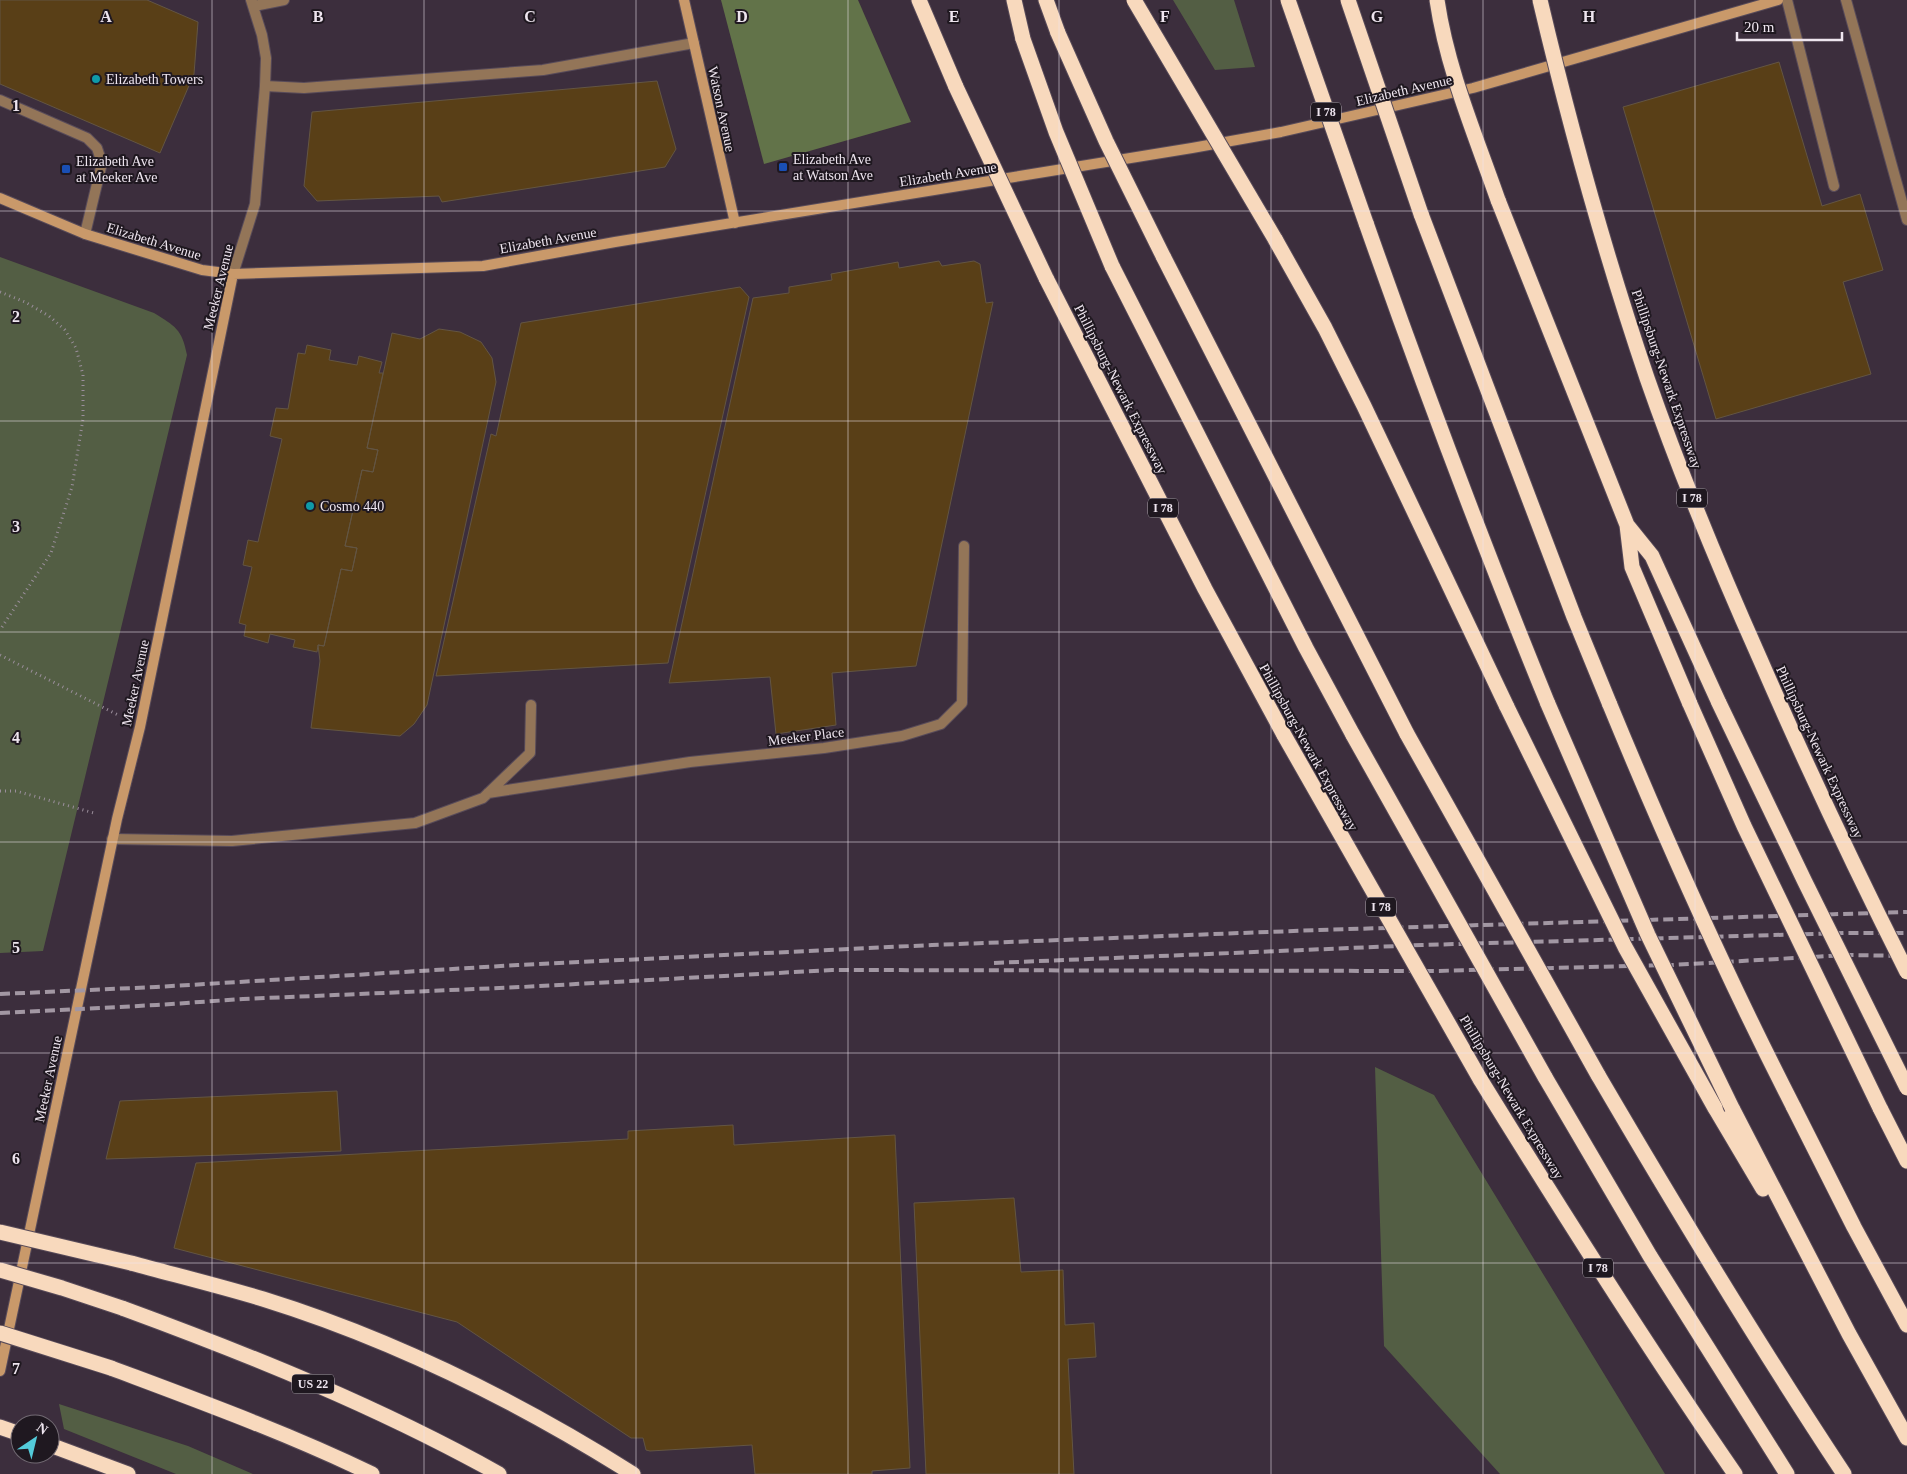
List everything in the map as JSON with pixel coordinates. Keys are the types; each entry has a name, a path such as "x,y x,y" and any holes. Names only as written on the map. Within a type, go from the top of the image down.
{"highway":[{"name":"Phillipsburg-Newark Expressway","path":"919,0 956,87 1046,278 1200,580 1284,736 1480,1078 1584,1247 1735,1474"},
{"path":"1014,0 1023,39 1056,132 1112,266 1306,648 1352,734 1545,1077 1650,1256 1788,1474"},
{"path":"1046,0 1058,33 1106,141 1407,734 1598,1076 1709,1263 1789,1391 1844,1474"},
{"path":"1134,0 1275,239 1325,328 1507,707 1625,947 1715,1108 1849,1334"},
{"name":"I 78","path":"1288,0 1452,463 1548,704 1648,935 1732,1108 1849,1334 1907,1438"},
{"path":"1348,0 1421,214 1549,552 1610,705 1716,948 1793,1106 1907,1325"},
{"path":"1437,0 1445,44 1498,200 1627,525 1632,567 1690,704 1759,858 1907,1161"},
{"name":"Phillipsburg-Newark Expressway","path":"1540,0 1608,258 1648,379 1692,500 1792,732 1907,972"},
{"path":"1627,525 1652,556 1719,703 1907,1088"},
{"path":"0,1232 131,1263 263,1299 340,1326 419,1358 488,1390 633,1474"},
{"name":"US 22","path":"0,1270 122,1308 215,1343 311,1383 396,1422 499,1474"},
{"path":"0,1333 111,1368 253,1421 372,1474"},
{"path":"60,1449 128,1474"}],"main road":[{"name":"Watson Avenue","path":"684,0 735,223"},
{"name":"Elizabeth Avenue","path":"0,198 85,234 202,270 233,274 483,266 615,242 1281,132 1510,78 1778,0"},
{"name":"Meeker Avenue","path":"0,1371 112,839 140,727 233,274"}],"street":[{"path":"253,3 284,0"},
{"path":"1788,0 1834,186"},
{"path":"1846,0 1906,220"},
{"name":"Meeker Avenue","path":"233,274 255,204 265,86 266,58 262,34 253,3"},
{"path":"265,86 304,88 543,70 694,43"},
{"path":"0,100 88,138 97,148 102,164 85,234"},
{"name":"Meeker Place","path":"488,793 690,762 824,748 902,736 941,724 962,703 964,546"},
{"path":"112,839 232,841 415,823 483,798 530,753 531,705"}],"path":[{"path":"0,292 25,302 49,316 65,330 76,348 83,375 83,420 72,487 50,553 0,630"},
{"path":"0,655 140,727"},
{"path":"0,791 16,791 117,819"}],"green space":[{"path":"721,0 858,0 911,122 764,164"},
{"path":"1173,0 1234,0 1255,67 1215,70"},
{"path":"0,257 154,313 167,321 180,334 187,355 43,951 0,953"},
{"path":"1375,1067 1434,1095 1665,1474 1500,1474 1384,1346"},
{"path":"59,1404 188,1446 253,1474 176,1474 64,1429"}],"building":[{"name":"Elizabeth Towers","path":"0,0 147,0 198,22 194,74 160,153 0,84"},
{"path":"1779,62 1822,206 1860,194 1883,270 1843,282 1871,374 1716,419 1623,107"},
{"path":"657,81 676,149 665,167 442,202 439,196 317,201 304,186 312,112"},
{"path":"939,261 942,266 974,261 980,264 986,303 993,302 916,666 832,673 836,725 776,734 770,677 669,683 753,298 789,293 789,287 832,280 831,274 898,262 899,268"},
{"path":"740,287 749,297 668,663 436,676 491,434 496,436 521,323"},
{"path":"439,329 460,332 481,342 492,358 496,382 427,705 414,724 400,736 311,728 320,661 318,645 324,646 341,569 352,571 357,548 345,546 362,470 373,472 378,450 367,448 392,333 420,339"},
{"name":"Cosmo 440","path":"307,345 331,350 329,360 357,365 359,356 382,362 379,373 383,373 367,448 378,450 373,472 362,470 345,546 357,548 352,571 341,569 324,646 318,645 317,652 293,647 295,640 270,634 268,643 244,636 246,625 239,623 252,567 243,565 248,540 258,542 282,439 270,436 276,408 288,409 298,353 305,354"},
{"path":"337,1091 341,1151 106,1159 120,1101"},
{"path":"733,1125 734,1145 895,1135 910,1468 872,1471 872,1474 755,1474 752,1445 646,1450 643,1438 631,1438 457,1322 174,1248 196,1163 628,1139 628,1131"},
{"path":"1014,1198 1021,1272 1063,1270 1065,1325 1094,1323 1096,1357 1068,1359 1074,1474 926,1474 914,1203"}],"railway":[{"path":"0,994 156,987 518,965 932,945 1319,930 1907,912"},
{"path":"994,963 1422,945 1845,933 1907,933"},
{"path":"0,1013 832,970 1434,971 1672,965 1847,955 1907,956"}],"place":[{"name":"Elizabeth Towers","path":"96,79"},
{"name":"Elizabeth Ave at Watson Ave","path":"783,167"},
{"name":"Elizabeth Ave at Meeker Ave","path":"66,169"},
{"name":"Cosmo 440","path":"310,506"}]}
